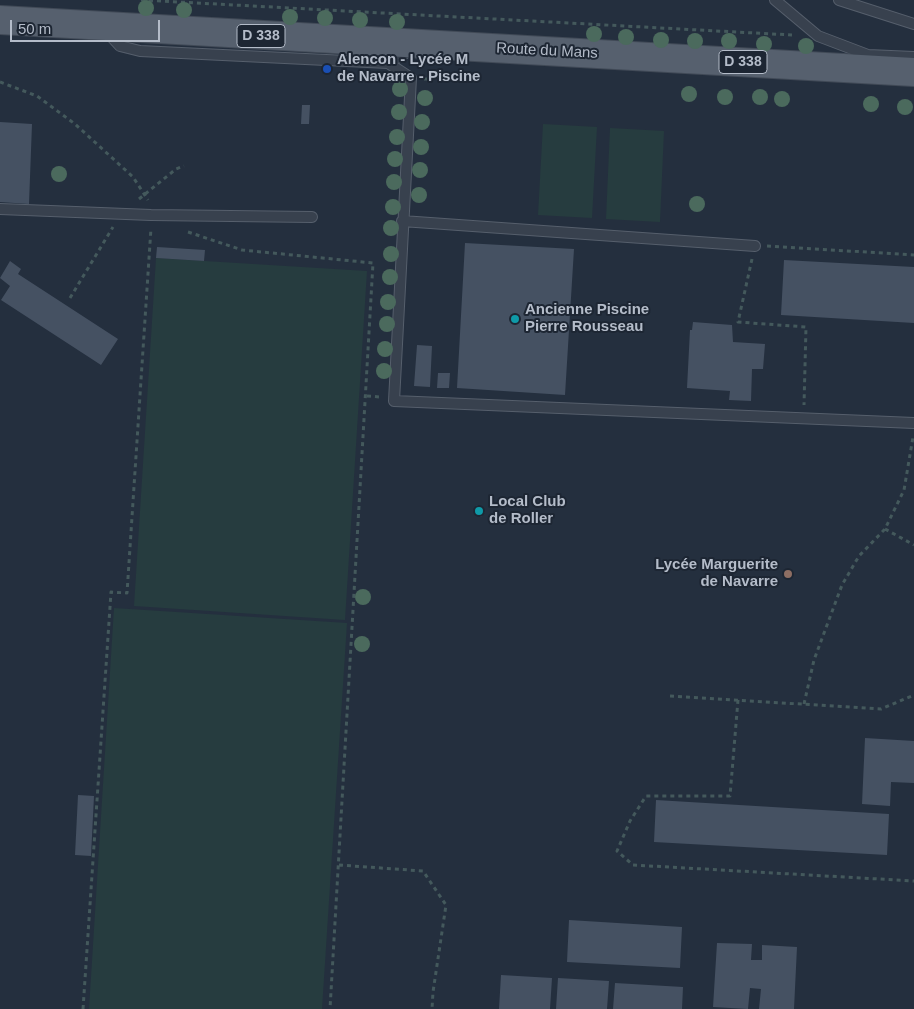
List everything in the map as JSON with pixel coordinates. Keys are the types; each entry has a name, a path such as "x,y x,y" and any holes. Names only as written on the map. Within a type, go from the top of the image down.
{"main road":[{"name":"Route du Mans","path":"0,20 420,46 914,72"}],"lane":[{"path":"775,0 818,36 868,55 914,57"},
{"path":"839,0 914,24"},
{"path":"102,26 120,46 140,51 388,63 411,78 394,401 914,423"},
{"path":"388,63 420,46"},
{"path":"0,209 152,215 312,217"},
{"path":"402,221 755,246"}],"path":[{"path":"141,0 818,36"},
{"path":"0,82 37,96 75,124 133,177 144,195 176,169 184,166"},
{"path":"70,298 121,214"},
{"path":"82,1009 111,592 127,593 152,215"},
{"path":"184,230 242,250 373,263 330,1009"},
{"path":"804,418 806,328 738,322 755,246 914,255"},
{"path":"804,704 814,660 842,584 860,556 884,529 904,490 914,432"},
{"path":"884,529 914,545"},
{"path":"670,696 881,708 914,695"},
{"path":"738,700 730,796 646,796 630,821 617,851 633,865 914,881"},
{"path":"339,865 423,871 446,905 432,992 432,1009"}],"green space":[{"path":"543,124 597,127 592,218 538,215"},
{"path":"610,128 664,131 660,222 606,219"},
{"path":"156,258 367,271 345,620 134,606"},
{"path":"114,608 347,623 322,1009 89,1009"}],"building":[{"path":"302,105 310,105 309,124 301,124"},
{"path":"0,122 32,124 29,204 0,202"},
{"name":"Ancienne Piscine Pierre Rousseau","path":"465,243 574,249 565,395 457,388"},
{"path":"157,247 205,250 204,261 156,258"},
{"path":"784,260 914,267 914,323 781,315"},
{"path":"10,261 21,269 18,274 118,339 101,365 1,300 10,286 0,278"},
{"path":"693,322 732,325 733,342 765,344 763,369 752,369 751,401 729,400 730,391 687,388 690,330 692,330"},
{"path":"417,345 432,346 430,387 414,386"},
{"path":"438,373 450,373 449,388 437,388"},
{"name":"Local Club de Roller","path":"477,505 485,512 481,517 473,511"},
{"path":"865,738 914,741 914,783 891,782 890,806 862,804"},
{"path":"78,795 94,796 91,856 75,855"},
{"path":"656,800 889,814 887,855 654,842"},
{"path":"569,920 682,927 680,968 567,962"},
{"path":"717,943 752,944 751,960 762,960 762,945 797,947 794,1009 759,1009 761,989 750,988 748,1009 713,1007"},
{"path":"501,975 552,978 550,1009 499,1009"},
{"path":"558,978 609,981 607,1009 556,1009"},
{"path":"615,983 683,987 682,1009 613,1009"}],"place":[{"name":"Alencon - Lycée M de Navarre - Piscine","path":"327,69"},
{"name":"Ancienne Piscine Pierre Rousseau","path":"515,319"},
{"name":"Local Club de Roller","path":"479,511"},
{"name":"Lycée Marguerite de Navarre","path":"788,574"}]}
